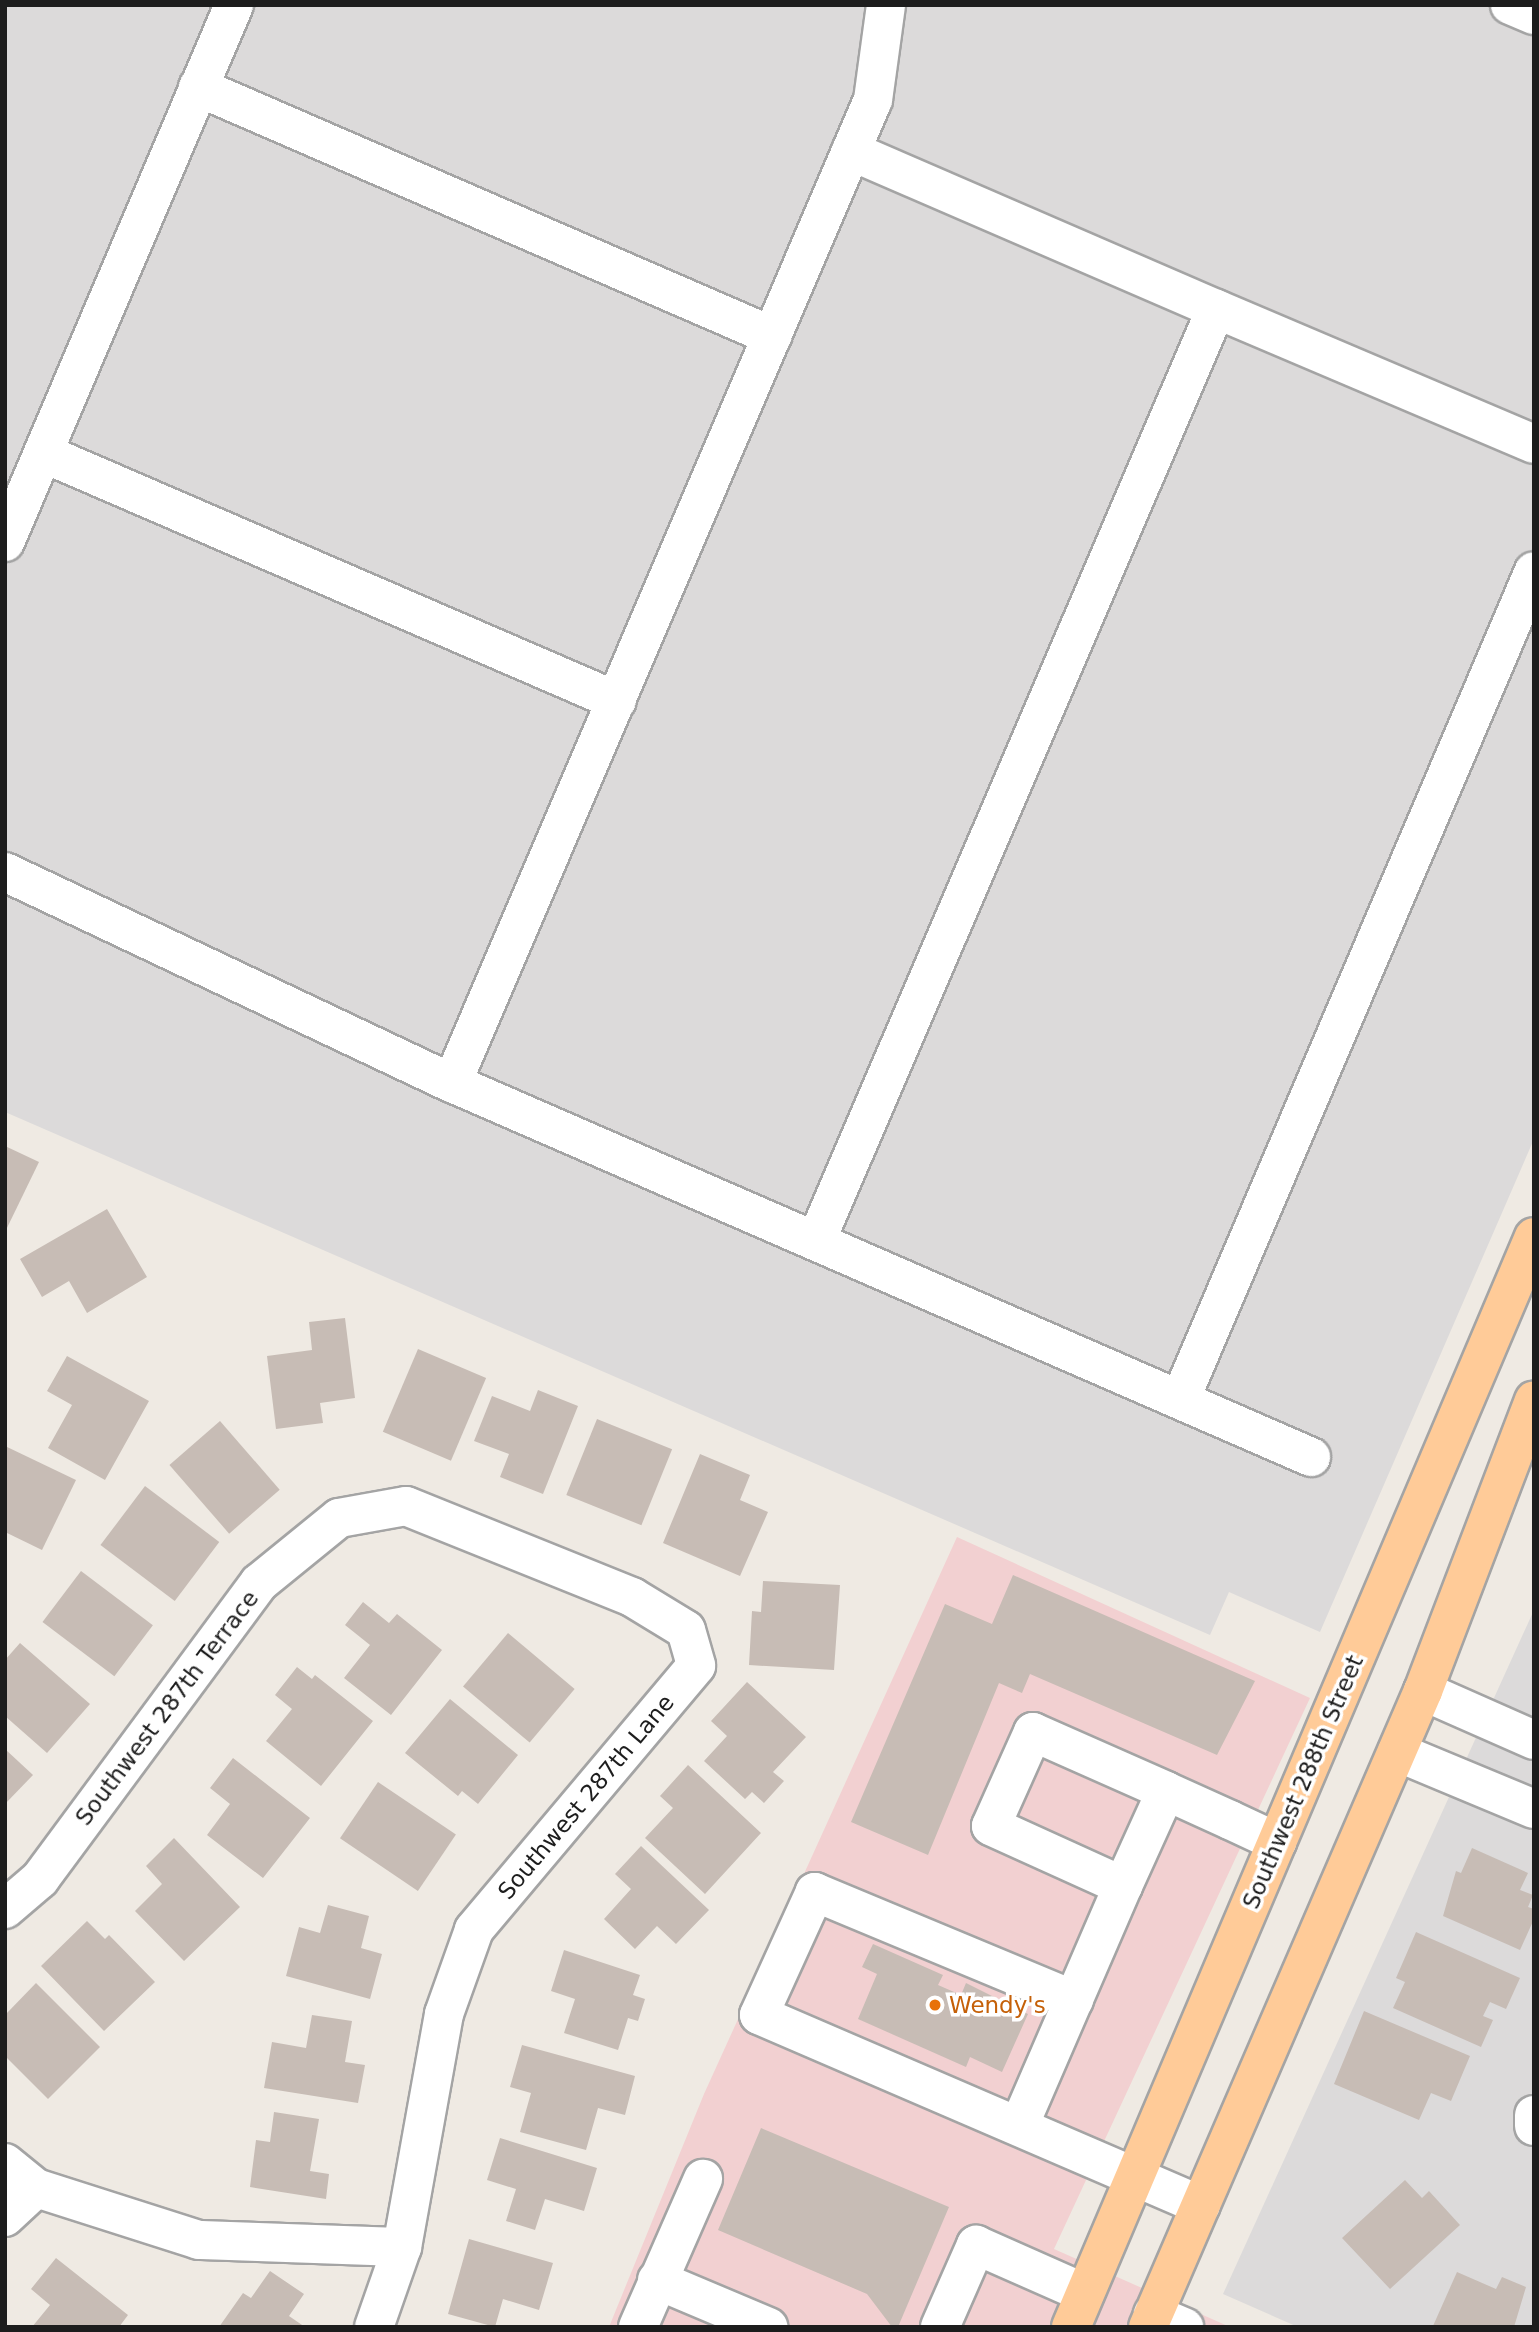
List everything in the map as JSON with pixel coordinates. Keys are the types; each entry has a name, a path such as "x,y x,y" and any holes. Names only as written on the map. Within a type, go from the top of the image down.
{"main road":[{"name":"Southwest 288th Street","path":"1078,2310 1534,1237"},
{"path":"1162,2323 1201,2205 1423,1691 1534,1400"}],"street":[{"path":"5,542 234,5"},
{"path":"452,1083 873,100 886,5"},
{"path":"1510,5 1534,15"},
{"path":"198,87 772,336"},
{"path":"851,151 1534,444"},
{"path":"816,1241 1216,309"},
{"path":"43,453 617,701"},
{"path":"1180,1400 1534,571"},
{"path":"5,872 452,1083 1311,1457"},
{"name":"Southwest 287th Lane","path":"339,1518 406,1506 632,1597 686,1630 696,1666 474,1930 444,2014 402,2247 374,2327"},
{"name":"Southwest 287th Terrace","path":"5,1909 40,1879 260,1583 339,1518"},
{"path":"1423,1691 1534,1740"},
{"path":"1123,1886 991,1826 1033,1732 1277,1842"},
{"path":"1397,1752 1534,1809"},
{"path":"1019,2126 1166,1791"},
{"path":"1073,2000 815,1892 760,2014 1201,2205"},
{"path":"1534,2115 1534,2126"},
{"path":"5,2163 36,2188 199,2239 402,2247"},
{"path":"638,2327 703,2179"},
{"path":"5,2217 36,2188"},
{"path":"940,2327 976,2245 1078,2310"},
{"path":"657,2280 768,2327"}],"shaded area":[{"path":"5,5 1534,5 1534,1139 1320,1632 1229,1592 1210,1635 5,1112"},
{"path":"957,1537 1310,1698 1054,2249 1230,2327 609,2327 704,2094"},
{"path":"1534,1610 1534,2327 1298,2327 1223,2294"}],"building":[{"path":"5,1146 39,1162 5,1232"},
{"path":"107,1209 147,1277 87,1313 69,1281 42,1297 20,1259"},
{"path":"345,1318 355,1398 320,1403 323,1423 276,1429 267,1356 312,1350 309,1322"},
{"path":"418,1349 486,1378 451,1461 383,1432"},
{"path":"67,1356 149,1401 105,1480 48,1448 72,1405 47,1391"},
{"path":"538,1390 578,1406 543,1494 500,1477 509,1454 474,1441 492,1396 530,1411"},
{"path":"597,1419 672,1449 641,1525 566,1495"},
{"path":"220,1421 280,1490 229,1534 169,1465"},
{"path":"5,1446 76,1480 42,1550 5,1532"},
{"path":"700,1454 750,1475 740,1500 768,1512 740,1576 663,1543"},
{"path":"145,1486 219,1542 175,1601 100,1545"},
{"path":"81,1571 153,1625 114,1676 42,1622"},
{"path":"1013,1575 1255,1681 1217,1755 1030,1674 1022,1693 999,1683 928,1855 851,1822 945,1604 992,1624"},
{"path":"763,1581 840,1585 834,1670 749,1665 752,1611 761,1612"},
{"path":"363,1602 389,1623 397,1614 442,1650 391,1715 344,1678 370,1645 345,1625"},
{"path":"508,1633 575,1689 530,1743 463,1687"},
{"path":"20,1643 90,1704 47,1753 5,1716 5,1660"},
{"path":"297,1667 312,1679 315,1675 373,1721 321,1786 266,1741 292,1709 275,1695"},
{"path":"747,1682 806,1737 773,1772 784,1781 764,1803 752,1792 745,1799 704,1761 727,1736 711,1721"},
{"path":"450,1699 518,1755 478,1804 462,1791 458,1796 405,1753"},
{"path":"5,1749 33,1775 5,1804"},
{"path":"233,1758 310,1818 263,1878 207,1835 230,1804 210,1788"},
{"path":"688,1765 761,1833 705,1894 645,1838 673,1808 660,1796"},
{"path":"378,1782 456,1835 418,1891 340,1838"},
{"path":"174,1838 240,1907 184,1961 135,1911 162,1884 146,1866"},
{"path":"641,1846 709,1910 676,1944 657,1926 635,1949 604,1919 631,1889 615,1874"},
{"path":"1472,1848 1528,1873 1520,1890 1533,1895 1528,1907 1534,1909 1534,1919 1520,1950 1443,1916 1456,1871 1461,1873"},
{"path":"328,1905 369,1916 361,1948 382,1954 370,1999 286,1976 299,1927 320,1933"},
{"path":"87,1921 105,1939 109,1935 155,1982 104,2031 41,1966"},
{"path":"1416,1932 1520,1978 1506,2009 1490,2002 1483,2016 1493,2020 1481,2047 1393,2008 1405,1982 1396,1978"},
{"name":"Wendy's","path":"873,1944 943,1975 938,1985 961,1995 966,1983 1028,2014 1002,2072 970,2057 966,2067 858,2019 877,1974 862,1967"},
{"path":"564,1950 640,1975 633,1995 645,1999 638,2021 628,2018 618,2050 564,2033 575,1999 551,1991"},
{"path":"36,1983 100,2047 48,2099 5,2056 5,2015"},
{"path":"1364,2011 1470,2056 1451,2101 1431,2093 1419,2120 1334,2084"},
{"path":"312,2015 352,2021 345,2062 365,2065 358,2103 264,2088 272,2042 306,2048"},
{"path":"522,2045 635,2076 625,2115 598,2108 586,2150 520,2132 531,2093 510,2087"},
{"path":"274,2112 319,2119 310,2171 329,2174 326,2199 250,2187 256,2140 270,2142"},
{"path":"761,2128 949,2207 898,2327 892,2327 867,2294 718,2230"},
{"path":"500,2138 597,2168 584,2211 545,2199 535,2230 506,2221 516,2189 487,2180"},
{"path":"1405,2180 1422,2198 1429,2191 1460,2225 1390,2289 1342,2238"},
{"path":"469,2239 553,2263 539,2310 503,2299 495,2327 448,2314"},
{"path":"56,2258 128,2315 119,2327 32,2327 50,2305 31,2289"},
{"path":"270,2271 304,2294 289,2316 305,2327 219,2327 243,2293 251,2298"},
{"path":"1457,2272 1496,2289 1502,2277 1526,2287 1514,2327 1433,2326"}],"place":[{"name":"Wendy's","path":"935,2005"}]}
